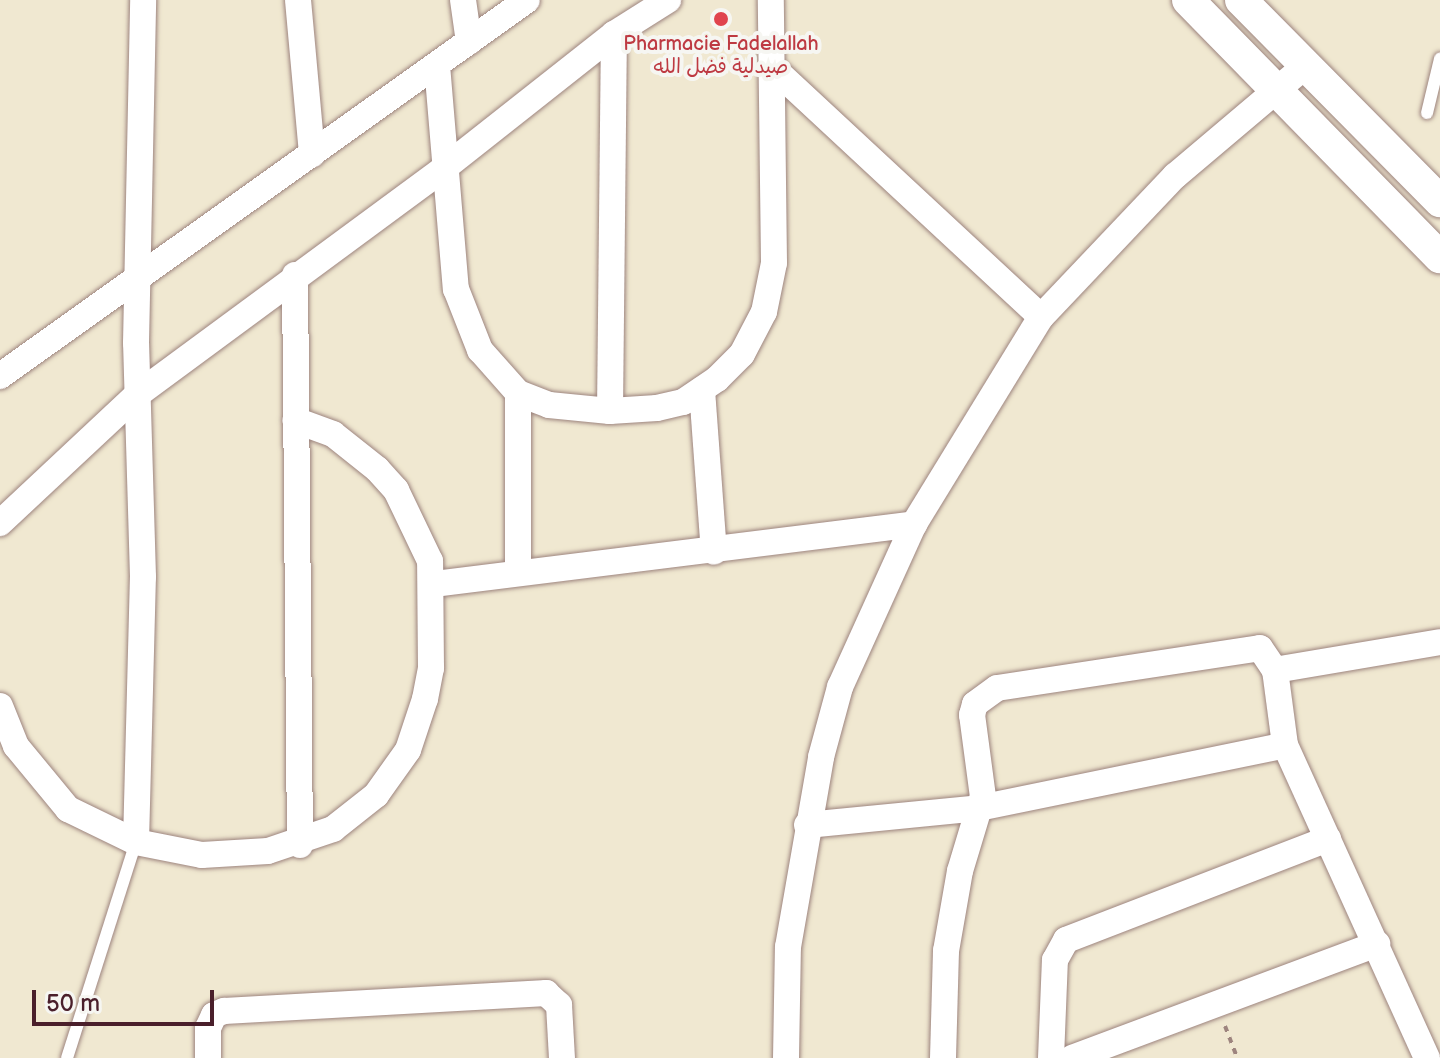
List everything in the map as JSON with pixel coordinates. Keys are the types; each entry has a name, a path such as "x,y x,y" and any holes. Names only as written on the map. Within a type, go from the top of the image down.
{"street":[{"path":"136,842 143,577 137,280 143,0"},
{"path":"298,0 312,154"},
{"path":"463,0 469,42"},
{"path":"0,376 527,0"},
{"path":"0,523 138,394 295,275 443,169 614,34 668,0"},
{"path":"437,65 443,169 456,289 480,350 518,393 549,405 610,411 683,402 702,390 742,354 760,322 772,284 771,0"},
{"path":"1235,0 1199,11 1440,257"},
{"path":"1241,0 1440,201"},
{"path":"610,411 614,34"},
{"path":"786,1058 788,947 807,825 840,687 914,524 1041,317 1175,176 1305,66"},
{"path":"772,67 1041,317"},
{"path":"295,275 300,845"},
{"path":"702,390 714,552"},
{"path":"518,393 518,570"},
{"path":"0,706 16,746 68,809 136,842 238,855 300,845 333,829 376,795 408,750 431,668 434,584 425,544 396,490 353,446 295,420"},
{"path":"434,584 518,570 714,552 914,524"},
{"path":"1275,670 1440,642"},
{"path":"943,1058 946,951 960,871 983,797 972,715 975,704 997,688 1248,646 1267,654 1275,670 1285,745 1427,1058"},
{"path":"807,825 979,808 1285,745"},
{"path":"1051,1058 1055,960 1066,940 1328,839"},
{"path":"1072,1058 1377,944"},
{"path":"208,1058 208,1028 214,1015 224,1011 546,993 559,1005 562,1058"}],"lane":[{"path":"1427,113 1440,59"},
{"path":"67,1058 136,842"}],"path":[{"path":"1217,1005 1237,1058"}],"place":[{"name":"Pharmacie Fadelallah صيدلية فضل الله","path":"721,19"}]}
